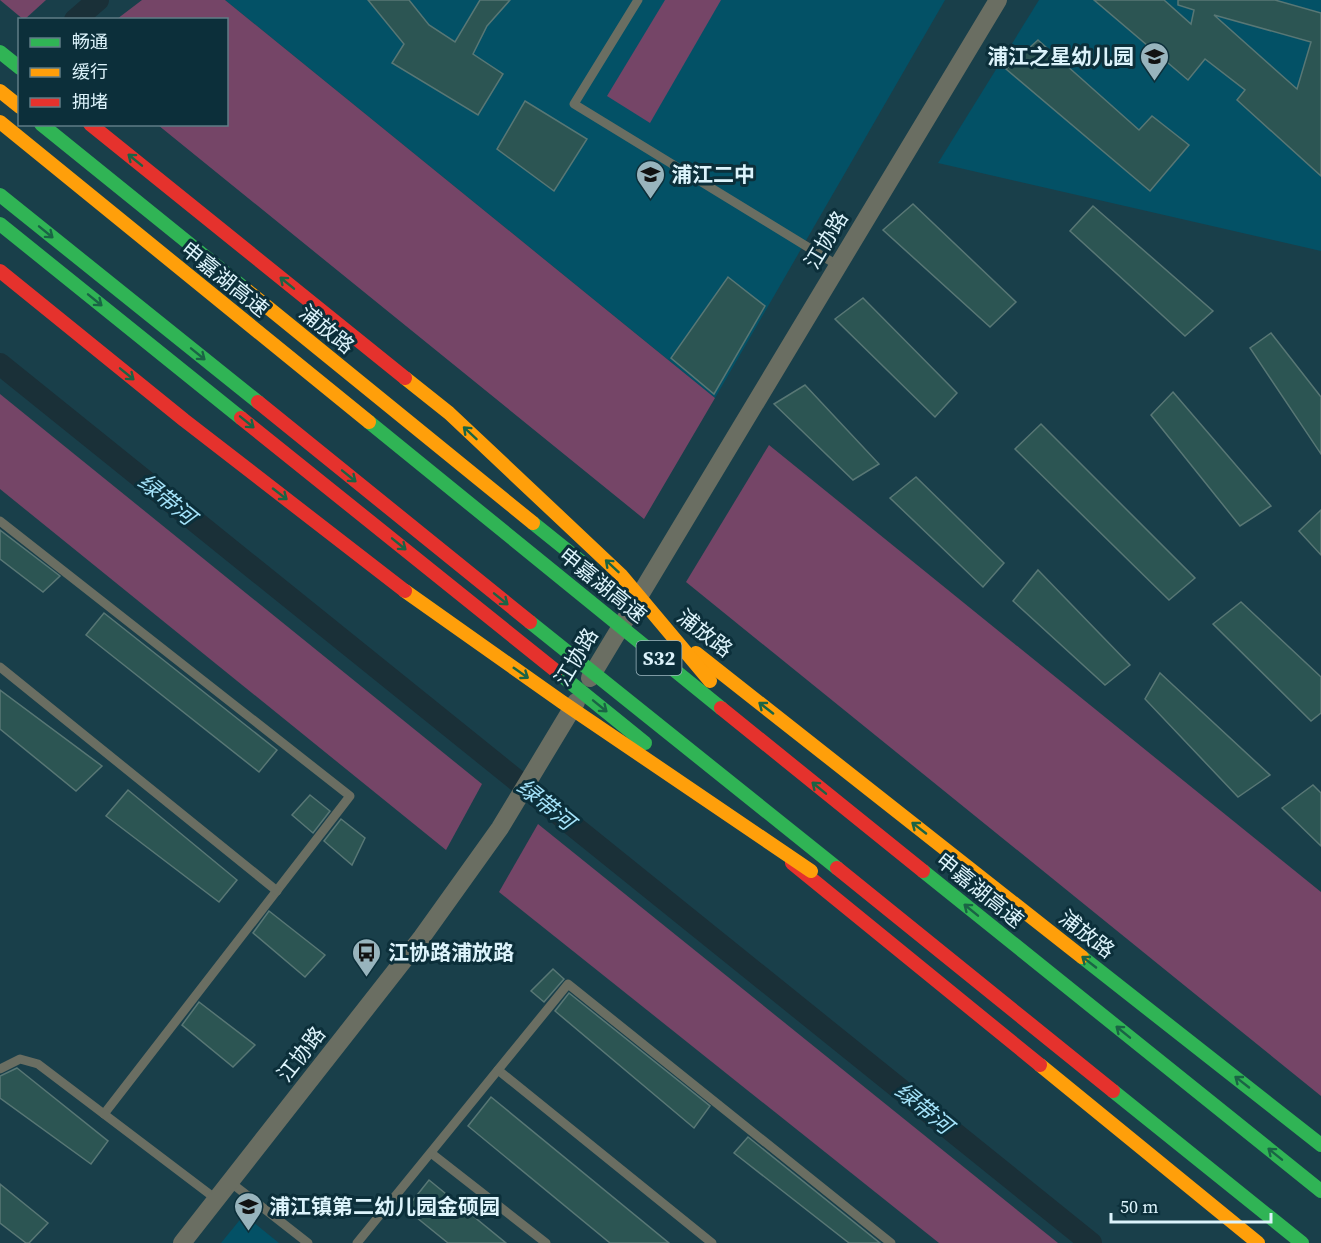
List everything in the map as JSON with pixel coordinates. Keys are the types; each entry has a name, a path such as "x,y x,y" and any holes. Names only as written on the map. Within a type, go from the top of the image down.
{"main road":[{"path":"0,52 18,66"},
{"path":"0,91 18,105"},
{"name":"申嘉湖高速","path":"0,122 759,739 1321,1191"},
{"name":"浦放路","path":"43,126 633,603 1321,1144"},
{"path":"92,126 449,413 621,575 759,739"},
{"name":"S32","path":"0,195 1302,1243"},
{"path":"0,224 582,692 1258,1243"},
{"path":"0,271 184,420 396,584 562,702 799,864 925,939"}],"street":[{"name":"江协路","path":"182,1243 422,937 500,828 633,603 998,0"}],"lane":[{"path":"638,0 574,104 837,265"},
{"path":"0,521 350,796 104,1114"},
{"path":"0,667 277,891"},
{"path":"357,1243 568,984 891,1243"},
{"path":"0,1069 20,1059 38,1064 216,1199"},
{"path":"498,1070 712,1243"},
{"path":"430,1153 546,1243"},
{"path":"230,1182 308,1243"}],"shaded area":[{"path":"0,0 46,0 26,18 22,18"},
{"path":"142,0 225,0 715,398 644,519 159,126 228,126 228,18 118,18"},
{"name":"浦江二中","path":"225,0 945,0 715,398"},
{"path":"665,0 721,0 650,123 607,96"},
{"name":"浦江之星幼儿园","path":"1039,0 1321,0 1321,251 938,163"},
{"path":"0,394 482,784 446,850 0,489"},
{"path":"769,445 1321,892 1321,1096 686,582"},
{"path":"538,824 1058,1243 939,1243 499,892"},
{"name":"浦江镇第二幼儿园金硕园","path":"243,1216 253,1222 279,1243 221,1243"}],"building":[{"path":"368,0 409,0 429,25 455,42 480,0 510,0 487,26 473,54 503,74 478,115 392,63 404,44"},
{"path":"1094,0 1164,0 1191,24 1194,10 1178,5 1178,0 1275,0 1321,13 1321,176 1237,100 1245,90 1205,59 1188,80","holes":["1214,15 1311,42 1297,89"]},
{"path":"1038,40 1139,130 1152,116 1189,145 1150,191 1006,69"},
{"path":"525,101 587,139 554,191 497,149"},
{"path":"913,204 1016,302 990,327 883,230"},
{"path":"1093,206 1213,311 1185,336 1070,231"},
{"path":"728,277 765,306 714,394 671,358"},
{"path":"863,298 957,393 935,417 835,319"},
{"path":"1271,333 1321,397 1321,454 1250,348"},
{"path":"805,385 879,464 853,480 774,404"},
{"path":"1173,392 1271,506 1240,526 1151,415"},
{"path":"1041,424 1195,578 1169,600 1015,449"},
{"path":"916,477 1004,563 983,587 890,498"},
{"path":"1321,510 1321,555 1299,531"},
{"path":"0,530 60,576 43,592 0,559"},
{"path":"1038,570 1130,665 1105,685 1013,601"},
{"path":"1241,602 1321,677 1321,713 1311,721 1213,624"},
{"path":"104,613 277,750 259,772 86,635"},
{"path":"1160,673 1270,775 1238,797 1145,699"},
{"path":"0,690 102,766 76,791 0,729"},
{"path":"1313,785 1321,793 1321,846 1282,808"},
{"path":"128,790 237,880 219,902 106,816"},
{"path":"310,795 330,811 313,833 292,815"},
{"path":"341,819 365,838 352,865 324,841"},
{"path":"269,911 325,955 305,977 253,933"},
{"path":"553,969 564,979 544,1002 531,991"},
{"path":"569,993 710,1106 694,1128 555,1011"},
{"path":"199,1002 255,1045 233,1067 182,1025"},
{"path":"17,1068 108,1141 91,1164 0,1098 0,1076"},
{"path":"491,1097 669,1243 610,1243 468,1126"},
{"path":"748,1137 880,1243 849,1243 734,1153"},
{"path":"429,1180 506,1243 448,1243 406,1209"},
{"path":"0,1184 48,1223 29,1243 0,1223"}],"waterway":[{"path":"77,18 98,0"},
{"name":"绿带河","path":"0,364 1091,1243"}],"traffic: fast":[{"path":"0,52 18,66"},
{"path":"43,126 244,288"},
{"path":"0,195 258,402"},
{"path":"0,224 241,418"},
{"path":"369,422 721,708"},
{"path":"533,523 630,601"},
{"path":"530,622 837,868"},
{"path":"556,671 645,743"},
{"path":"923,871 1321,1191"},
{"path":"1082,957 1321,1145"},
{"path":"1113,1091 1302,1243"}],"traffic: slow":[{"path":"0,91 18,105"},
{"path":"0,122 369,422"},
{"path":"244,288 533,523"},
{"path":"405,378 449,413 621,575 710,681"},
{"path":"405,591 562,702 811,871"},
{"path":"696,653 1082,957"},
{"path":"1040,1065 1258,1243"}],"traffic: jam":[{"path":"92,126 405,378"},
{"path":"0,271 184,420 405,591"},
{"path":"258,402 530,622"},
{"path":"241,418 556,671"},
{"path":"721,708 923,871"},
{"path":"792,863 1040,1065"},
{"path":"837,868 1113,1091"}],"place":[{"name":"浦江之星幼儿园","path":"1155,82"},
{"name":"浦江二中","path":"650,200"},
{"name":"江协路浦放路","path":"367,978"},
{"name":"浦江镇第二幼儿园金硕园","path":"248,1232"}]}
